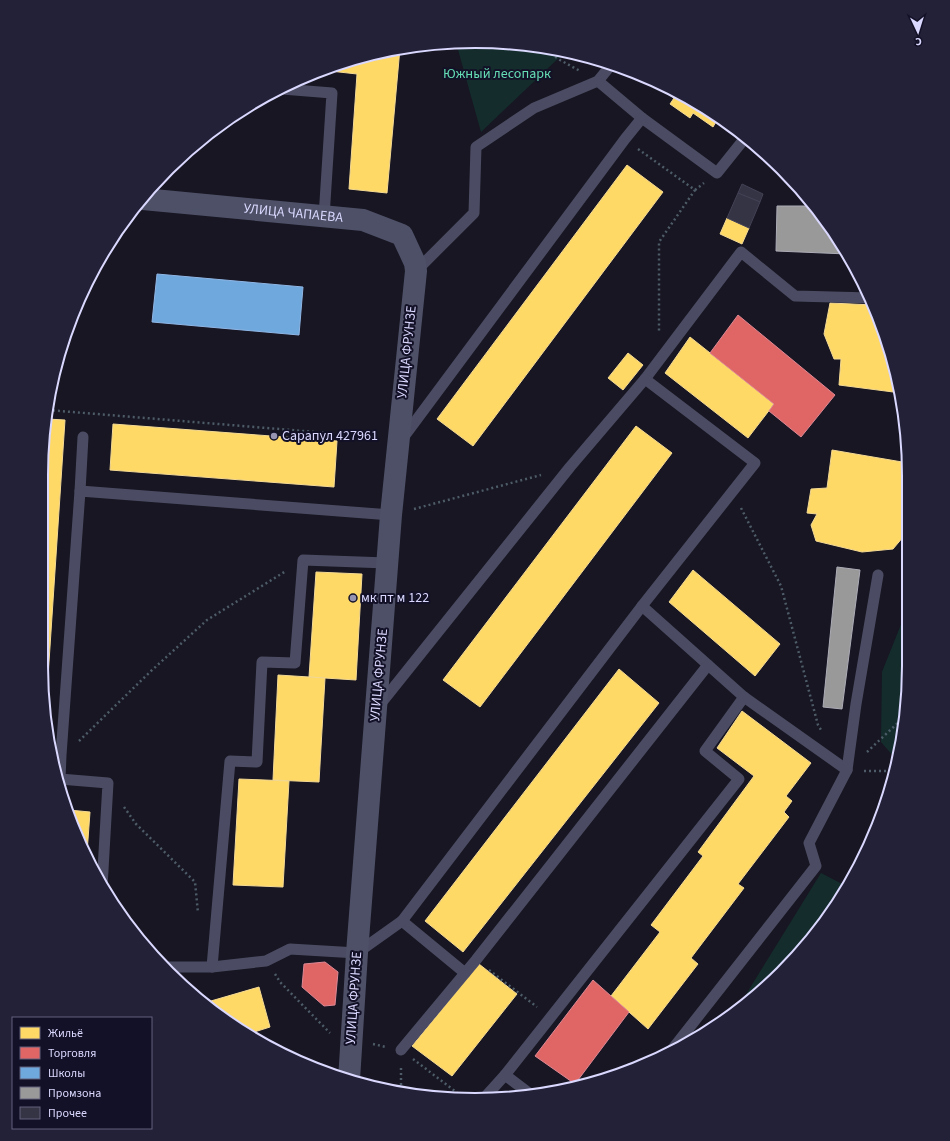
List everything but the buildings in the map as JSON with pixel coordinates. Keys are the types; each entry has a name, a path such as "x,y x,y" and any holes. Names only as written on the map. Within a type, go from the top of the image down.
{"street":[{"name":"УЛИЦА ЧАПАЕВА","path":"149,200 363,220 402,235 415,263 416,271"},
{"name":"УЛИЦА ФРУНЗЕ","path":"349,1074 357,953 391,515 389,442 416,271"}],"lane":[{"path":"416,271 474,213 476,147 534,108 598,81 607,70"},
{"path":"598,81 642,118 717,173 742,142"},
{"path":"291,90 332,93 324,217"},
{"path":"389,442 624,139 642,118"},
{"path":"376,710 570,467 645,379 741,252 795,296 863,298"},
{"path":"172,967 212,967 266,960 290,949 357,953 402,921 642,606 755,463 645,379"},
{"path":"57,753 80,491 83,437"},
{"path":"80,491 391,515"},
{"path":"212,967 230,761 257,762 262,662 295,663 303,560 387,563"},
{"path":"679,1041 816,866 809,843 848,770 856,704 878,575"},
{"path":"642,606 744,697 848,770"},
{"path":"401,1050 476,960 708,665"},
{"path":"489,1092 505,1075 739,779 705,751 744,697"},
{"path":"64,779 108,783 103,876"},
{"path":"402,921 465,973"},
{"path":"505,1075 524,1090"}],"path":[{"path":"553,55 598,81"},
{"path":"624,139 695,190 659,242 658,361"},
{"path":"53,410 389,442"},
{"path":"391,515 570,467"},
{"path":"732,492 781,586 818,726 822,732"},
{"path":"57,754 72,747 151,671 207,620 303,560"},
{"path":"848,770 898,724"},
{"path":"848,770 888,772"},
{"path":"108,783 136,824 195,882 199,917"},
{"path":"476,960 550,1017"},
{"path":"401,1050 401,1086"}],"green space":[{"name":"Южный лесопарк","path":"458,49 503,49 560,57 481,132"},
{"path":"902,622 901,694 892,755 881,742 882,672"},
{"path":"821,873 842,884 814,926 796,948 777,968 744,998"}],"place":[{"name":"Сарапул 427961","path":"274,436"},
{"name":"мк пт м 122","path":"353,598"}]}
